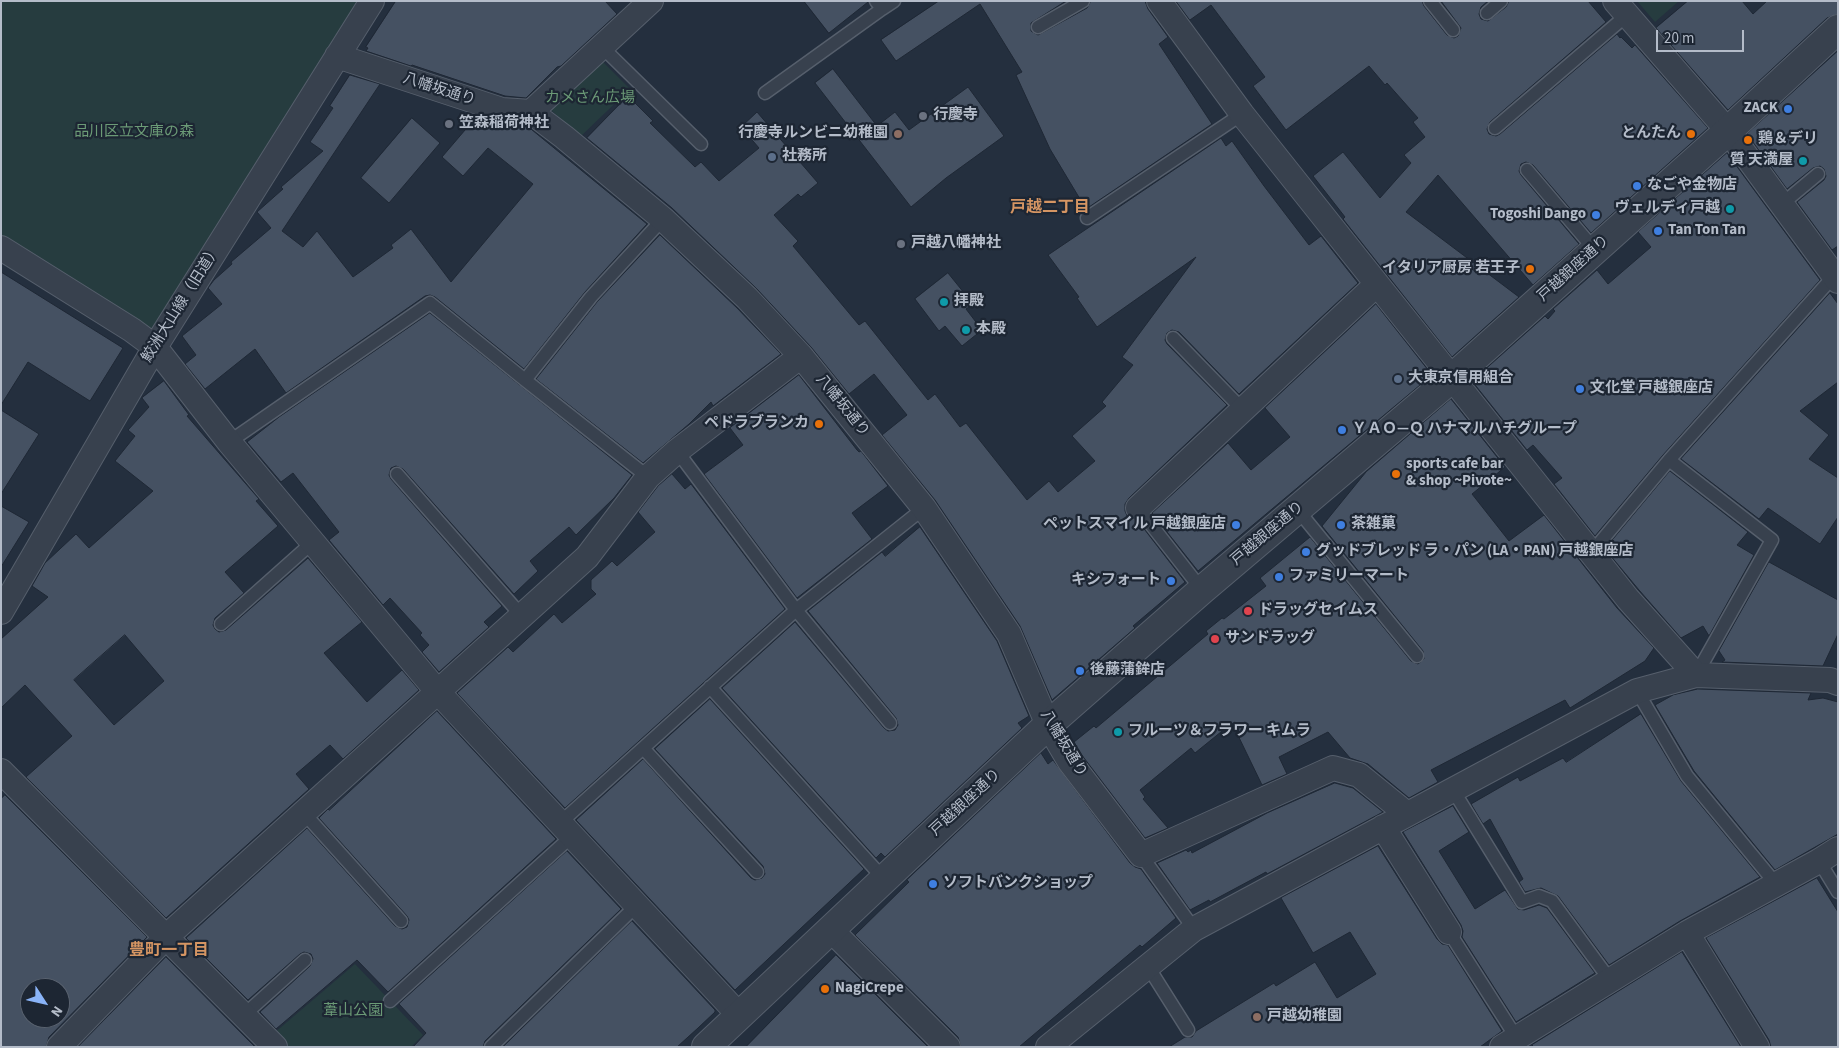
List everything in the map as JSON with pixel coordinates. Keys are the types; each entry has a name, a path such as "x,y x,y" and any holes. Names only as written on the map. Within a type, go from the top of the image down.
{"street":[{"name":"鮫洲大山線（旧道）","path":"1,612 155,347 372,1"},
{"path":"531,112 651,1"},
{"path":"1158,1 1242,114 1628,599 1696,675"},
{"path":"1621,8 1728,131 1834,271"},
{"name":"戸越銀座通り","path":"706,1047 1048,725 1202,590 1452,378 1728,131 1838,29"},
{"name":"八幡坂通り","path":"337,56 502,110 531,112 663,219 747,298 802,356 924,508 1009,634 1048,725 1070,762 1141,855"},
{"path":"1,248 132,330 155,347 229,442 437,690 740,1016"},
{"path":"1138,508 1377,284"},
{"path":"59,1047 166,937 586,557 648,477 677,450 802,356"},
{"path":"1048,1047 1147,965 1194,929 1637,691 1696,675 1835,675"},
{"path":"1141,855 1333,768 1360,775 1407,814"},
{"path":"1,771 275,1047"},
{"path":"1382,828 1449,932"},
{"path":"1514,1044 1610,980 1688,933 1829,855"},
{"path":"831,930 948,1047"},
{"path":"1688,933 1757,1047"}],"lane":[{"path":"766,93 879,5 894,1"},
{"path":"1038,28 1083,1"},
{"path":"1430,1 1453,30"},
{"path":"1487,13 1500,1"},
{"path":"1495,128 1621,8"},
{"path":"602,47 701,144"},
{"path":"1087,218 1242,114"},
{"path":"1527,170 1595,250"},
{"path":"1782,204 1818,174"},
{"path":"524,380 591,297 663,219"},
{"path":"1592,552 1669,460 1834,271"},
{"path":"229,442 430,303 524,380 648,477"},
{"path":"1173,338 1243,410"},
{"path":"677,450 796,610 890,723"},
{"path":"1669,460 1772,540 1696,675"},
{"path":"397,474 522,615"},
{"path":"390,1001 566,830 643,748 796,610 924,508"},
{"path":"1138,508 1202,590"},
{"path":"1297,509 1417,656"},
{"path":"221,624 313,542"},
{"path":"710,687 884,879"},
{"path":"1637,691 1687,776 1776,884"},
{"path":"643,748 758,872"},
{"path":"1452,790 1522,902 1539,896 1552,901 1610,980"},
{"path":"303,812 401,921"},
{"name":"八幡坂通り","path":"1141,855 1194,929"},
{"path":"1829,855 1838,892"},
{"path":"491,1047 637,905"},
{"path":"1449,932 1514,1044"},
{"path":"244,1015 305,960"},
{"path":"1147,965 1188,1030"}],"green space":[{"name":"品川区立文庫の森","path":"1,1 372,1 155,347 1,249"},
{"path":"1637,1 1679,1 1655,22"},
{"name":"カメさん広場","path":"601,60 630,89 580,137 550,109"},
{"name":"葦山公園","path":"355,964 423,1035 411,1047 285,1047 273,1034"}],"building":[{"path":"396,1 605,1 617,14 561,66 557,67 526,98 505,96 366,51 368,48 366,47"},
{"path":"804,1 868,1 868,2 829,33"},
{"path":"939,1 1066,1 1031,23 1031,31 1038,35 1087,8 1091,1 1145,1 1148,9 1168,37 1159,44 1212,124 1086,209 1050,149 1016,75 1022,72 980,4 896,61 881,40"},
{"path":"1176,1 1422,1 1447,35 1454,38 1458,36 1461,28 1441,1 1488,1 1481,7 1479,14 1481,19 1488,21 1506,7 1509,1 1588,1 1606,22 1490,122 1487,129 1489,134 1496,136 1500,134 1617,34 1632,48 1635,45 1708,128 1591,233 1533,165 1526,162 1521,164 1519,171 1521,175 1579,244 1533,285 1438,175 1406,212 1519,297 1452,357 1343,219 1345,217 1313,176 1343,152 1380,198 1411,163 1404,155 1425,137 1413,122 1418,118 1369,66 1286,130 1253,86 1265,77 1211,5 1190,20"},
{"path":"1688,1 1742,1 1753,14 1767,1 1838,1 1838,14 1827,18 1728,110 1656,28"},
{"path":"1838,51 1838,246 1832,250 1797,202 1824,180 1826,176 1824,169 1820,166 1813,168 1787,189 1747,134"},
{"path":"833,69 877,126 895,112 909,130 968,87 1004,136 946,178 911,207 815,83"},
{"path":"350,75 380,84 282,231 303,247 317,231 353,277 393,248 391,245 411,229 451,282 533,184 488,148 463,176 442,157 477,116 501,124 526,125 647,224 585,292 524,369 435,297 430,295 425,296 286,393 255,349 205,389 185,364 196,355 182,336 222,304 208,288 214,280 232,264 231,262 271,228 257,212 283,189 281,187 323,151 310,142 333,108 330,106"},
{"path":"628,96 653,121 650,123 695,167 701,162 719,181 759,148 741,127 757,112 818,183 801,197 798,194 774,215 798,241 793,246 859,325 865,321 928,400 935,394 960,427 966,423 1027,500 1049,481 1058,492 1095,461 1072,436 1106,406 1102,402 1133,365 1122,357 1196,257 1097,327 1077,298 1079,297 1048,255 1221,138 1226,146 1232,141 1309,245 1321,236 1358,283 1239,394 1179,332 1172,330 1167,333 1165,340 1167,344 1227,405 1129,498 1125,504 1125,511 1128,518 1138,521 1185,582 1133,626 1135,628 1052,700 1020,626 935,500 882,435 907,415 874,374 849,394 811,347 756,288 672,208 587,138"},
{"path":"412,118 440,143 389,203 361,178"},
{"path":"1727,153 1820,280 1663,455 1595,536 1554,484 1562,478 1533,445 1527,450 1472,381 1545,316 1548,319 1555,311 1553,309 1597,270 1608,284 1651,247 1638,232"},
{"path":"660,235 737,308 781,354 713,406 711,402 689,424 643,463 536,379 597,302"},
{"path":"1,272 123,348 90,401 28,362 1,405"},
{"name":"拝殿","path":"948,273 973,304 966,309 982,330 962,346 945,326 939,331 915,299"},
{"path":"1830,293 1838,304 1838,382 1800,411 1829,435 1809,459 1838,478 1838,517 1820,544 1768,508 1759,519 1681,459"},
{"path":"1376,304 1432,375 1198,571 1152,513 1228,443 1251,470 1290,437 1265,408"},
{"path":"430,313 632,475 614,498 576,535 569,527 530,561 538,571 514,594 403,469 396,466 391,468 389,475 391,479 502,606 484,622 489,627 439,672 422,652 429,645 420,635 422,633 390,598 383,605 329,540 339,532 293,473 281,482 247,442 279,417"},
{"path":"799,375 857,450 861,451 888,486 852,513 872,539 797,598 704,474 743,445 730,428"},
{"path":"164,381 189,415 187,416 259,499 256,501 278,526 225,572 244,593 215,618 213,625 215,629 219,632 226,630 308,558 362,622 324,653 367,702 402,670 419,690 343,759 330,745 296,774 309,789 166,918 26,777 72,736 25,685 1,708 1,639 48,597 32,586 45,563 76,534 89,548 153,491 115,461 135,436 128,430 149,407 142,398","holes":["125,635 164,681 114,725 74,680"]},
{"path":"1451,399 1505,467 1472,494 1509,541 1544,515 1617,608 1654,648 1645,661 1570,708 1565,700 1431,770 1438,782 1409,798 1368,764 1350,758 1328,732 1279,757 1287,774 1262,785 1232,723 1195,753 1191,748 1140,790 1145,797 1143,799 1168,828 1145,838 1081,754 1074,742 1094,726 1096,728 1208,634 1206,631 1266,586 1260,578 1310,537 1411,661 1418,664 1424,659 1423,651 1322,526 1366,472"},
{"path":"1,410 39,434 1,494"},
{"path":"1670,471 1748,532 1737,545 1754,555 1709,636 1703,626 1681,638 1605,549"},
{"path":"672,474 685,489 691,484 785,609 565,808 457,693 508,647 513,652 554,614 562,623 596,594 591,589 591,580 612,561 617,566 655,532 638,512 658,486"},
{"path":"1,506 29,522 1,567"},
{"path":"920,527 997,641 1029,716 1018,723 1022,728 885,857 881,853 876,858 722,688 795,622 884,728 888,731 895,730 898,725 896,718 808,611 882,552 885,556"},
{"path":"1769,562 1838,600 1838,634 1823,666 1722,662 1725,660 1719,651"},
{"path":"1698,689 1811,693 1808,700 1823,698 1838,702 1838,834 1775,870 1694,771 1655,705 1673,695"},
{"path":"710,699 864,869 735,990 576,820 643,759 751,878 755,880 762,878 765,874 763,866 655,749"},
{"path":"437,711 556,839 388,992 357,960 276,1029 260,1012 310,966 313,959 311,954 304,952 300,954 248,1000 186,938 307,828 395,926 402,929 407,927 409,920 407,916 319,818"},
{"path":"1641,714 1681,781 1760,877 1680,921 1609,965 1558,896 1541,888 1525,892 1519,882 1523,879 1490,819 1483,824 1471,804 1518,777 1520,781 1563,758 1566,762"},
{"path":"1041,753 1048,764 1053,760 1130,863 1141,869 1176,918 1142,947 1140,945 1019,1047 961,1047 958,1037 855,935 909,882 907,880"},
{"path":"1335,783 1353,788 1383,812 1210,902 1209,900 1190,910 1157,863 1186,850 1188,852 1191,850 1192,853 1267,813"},
{"path":"5,795 147,937 70,1016 70,978 20,978 20,1028 58,1028 49,1037 46,1047 1,1047 1,799"},
{"path":"1453,806 1469,832 1439,851 1475,909 1505,890 1518,909 1524,910 1539,905 1547,908 1595,973 1516,1022 1462,937 1461,925 1403,832"},
{"path":"1378,846 1437,939 1442,944 1448,945 1502,1031 1480,1047 1169,1047 1185,1037 1192,1037 1196,1031 1274,983 1276,986 1315,962 1337,998 1376,974 1350,932 1313,953 1281,898"},
{"path":"567,851 621,909 485,1041 483,1047 413,1047 426,1033 399,1004"},
{"path":"1817,878 1838,912 1838,1047 1771,1047 1769,1040 1706,938"},
{"path":"632,921 715,1012 677,1047 503,1047"},
{"path":"1682,952 1741,1047 1534,1047 1532,1045"},
{"path":"836,955 928,1047 746,1047"},
{"path":"166,957 255,1047 78,1047"}],"place":[{"name":"ZACK","path":"1788,109"},
{"name":"行慶寺","path":"923,116"},
{"name":"笠森稲荷神社","path":"449,124"},
{"name":"行慶寺ルンビニ幼稚園","path":"898,134"},
{"name":"とんたん","path":"1691,134"},
{"name":"鶏＆デリ","path":"1748,140"},
{"name":"社務所","path":"772,157"},
{"name":"質 天満屋","path":"1803,161"},
{"name":"なごや金物店","path":"1637,186"},
{"name":"ヴェルディ戸越","path":"1730,209"},
{"name":"Togoshi Dango","path":"1596,215"},
{"name":"Tan Ton Tan","path":"1658,231"},
{"name":"戸越八幡神社","path":"901,244"},
{"name":"イタリア厨房 若王子","path":"1530,269"},
{"name":"拝殿","path":"944,302"},
{"name":"本殿","path":"966,330"},
{"name":"大東京信用組合","path":"1398,379"},
{"name":"文化堂 戸越銀座店","path":"1580,389"},
{"name":"ペドラブランカ","path":"819,424"},
{"name":"ＹＡＯ―Ｑ ハナマルハチグループ","path":"1342,430"},
{"name":"sports cafe bar & shop ~Pivote~","path":"1396,474"},
{"name":"ペットスマイル 戸越銀座店","path":"1236,525"},
{"name":"茶雑菓","path":"1341,525"},
{"name":"グッドブレッド ラ・パン (LA・PAN) 戸越銀座店","path":"1306,552"},
{"name":"ファミリーマート","path":"1279,577"},
{"name":"キシフォート","path":"1171,581"},
{"name":"ドラッグセイムス","path":"1248,611"},
{"name":"サンドラッグ","path":"1215,639"},
{"name":"後藤蒲鉾店","path":"1080,671"},
{"name":"フルーツ＆フラワー キムラ","path":"1118,732"},
{"name":"ソフトバンクショップ","path":"933,884"},
{"name":"NagiCrepe","path":"825,989"},
{"name":"戸越幼稚園","path":"1257,1017"}],"district":[{"name":"戸越二丁目","path":"1050,208"},
{"name":"豊町一丁目","path":"169,951"}]}
